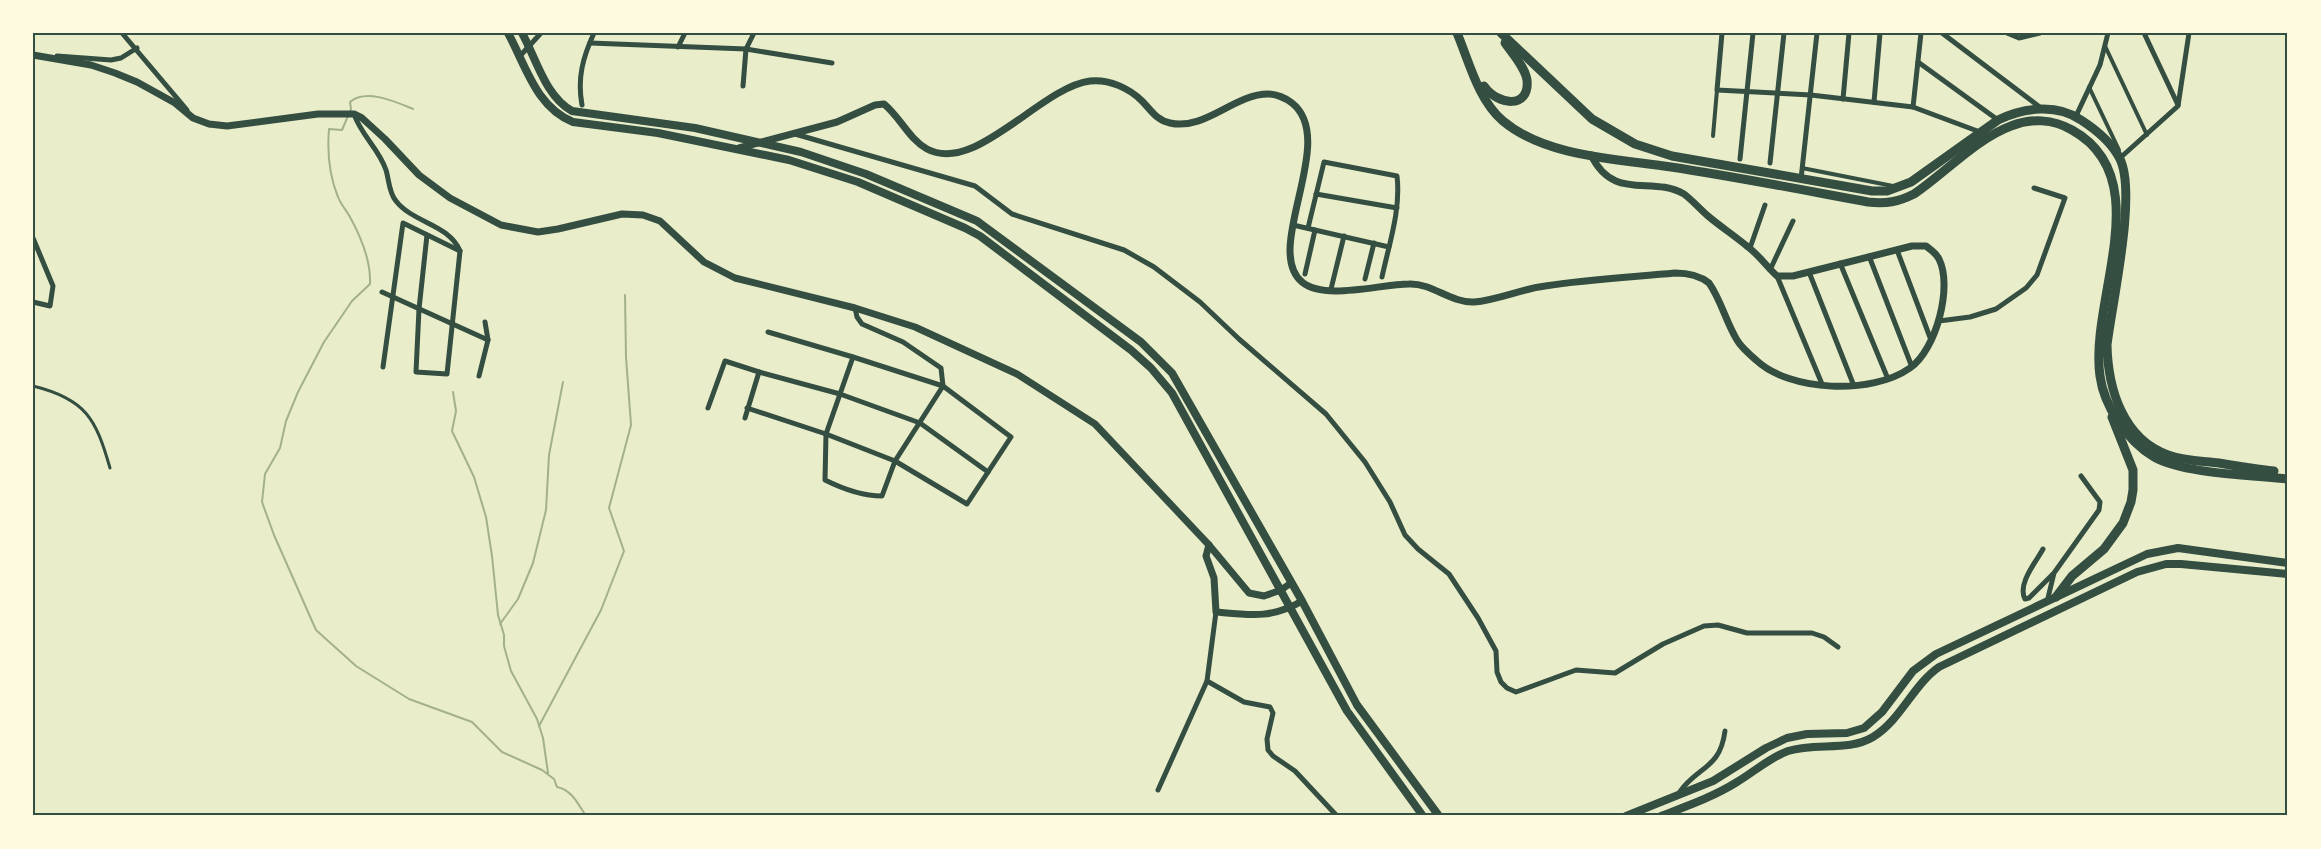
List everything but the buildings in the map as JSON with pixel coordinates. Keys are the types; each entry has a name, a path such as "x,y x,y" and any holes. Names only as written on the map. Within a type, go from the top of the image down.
{"highway":[{"path":"1457,33 1485,99 1501,120 1544,145 1591,155 1887,204 1914,194 1992,136 2008,127 2036,121 2054,122 2079,134 2097,150 2104,159 2115,184 2117,203 2098,352 2100,378 2107,403 2131,461 2134,479 2131,502 2123,523 2104,549 2072,576 2056,597"},
{"path":"1471,66 1485,88 1495,98 1508,102 1523,94 1527,81 1525,74 1499,33"},
{"path":"1499,33 1592,119 1618,136 1648,149 1672,156 1872,191 1900,188 1921,176 1998,120 2019,111 2042,109 2062,111 2076,116 2101,136 2121,157 2125,173 2126,209 2107,345 2107,366 2112,387 2125,419 2151,446 2170,456 2288,474"},
{"path":"2107,403 2132,438 2146,451 2163,461 2184,468 2288,479"}],"main road":[{"path":"508,33 544,103 561,117 573,122 658,133 739,148 798,162 858,182 973,231 1131,350 1151,368 1172,393 1356,724 1423,816"},
{"path":"524,34 555,96 564,107 572,111 695,128 763,142 827,159 866,174 977,220 1146,346 1182,387 1364,717 1439,816"},
{"path":"544,103 555,96"},
{"path":"1626,816 1713,781 1766,748 1787,738 1807,734 1847,733 1864,728 1873,722 1914,671 1948,648 2147,554 2168,548 2192,549 2288,563"},
{"path":"1661,816 1703,800 1736,783 1768,761 1792,750 1864,742 1887,726 1924,679 1940,666 2137,572 2166,564 2181,564 2288,574"},
{"path":"1323,667 1334,662"}],"street":[{"path":"122,33 193,117"},
{"path":"520,56 541,33"},
{"path":"582,105 580,94 582,59 594,33"},
{"path":"678,47 684,33"},
{"path":"743,86 746,49 754,33"},
{"path":"1713,136 1722,33"},
{"path":"1740,159 1753,33"},
{"path":"1770,163 1784,33"},
{"path":"1801,179 1817,33"},
{"path":"1843,99 1849,33"},
{"path":"1874,102 1880,33"},
{"path":"1913,107 1921,33"},
{"path":"1942,33 2042,109"},
{"path":"2007,33 2019,38 2040,33"},
{"path":"2144,33 2178,106"},
{"path":"2076,116 2100,65 2107,34"},
{"path":"2089,87 2121,157 2178,106 2188,34"},
{"path":"590,43 746,49 832,63"},
{"path":"2104,45 2147,135"},
{"path":"33,55 111,60 121,58 136,48"},
{"path":"33,55 91,65 115,73 175,103 193,117 209,124 227,126 318,114 354,114 362,118 392,146 419,175 450,198 501,225 538,231 558,229 621,214 643,215 660,221 704,262 735,278 855,308 915,327 1017,375 1095,424 1209,545 1249,592 1264,596 1281,590 1291,583"},
{"path":"1918,62 1998,120"},
{"path":"739,148 837,122 875,105 884,104 894,112 923,147 939,154 955,153 982,143 1060,92 1089,81 1106,81 1122,86 1140,99 1156,117 1168,123 1181,124 1194,122 1247,98 1269,94 1286,99 1295,105 1306,124 1306,163 1293,225 1290,263 1301,282 1315,289 1427,285 1468,302 1483,301 1545,286 1675,273 1696,275 1709,283 1737,341 1757,362 1787,379 1854,386 1888,379 1912,367 1930,340 1939,321 1944,288 1939,260 1926,246 1912,246 1793,276 1778,276"},
{"path":"1717,90 1811,95 1913,107 1980,132"},
{"path":"354,114 358,127 381,159 395,200 415,217 448,234 456,241 460,251 447,375 416,372 419,309 428,235"},
{"path":"794,133 975,186 1012,214 1124,249 1154,267 1200,302 1326,414 1365,462 1390,501 1405,535 1418,549 1449,574 1496,651 1497,672 1501,682 1507,688 1516,692 1576,670 1615,672 1663,644 1704,626 1718,625 1747,633 1812,633 1824,637 1838,647"},
{"path":"1591,155 1604,172 1617,182 1635,187 1666,187 1684,195 1750,248 1778,276 1821,384"},
{"path":"1308,228 1324,162 1397,176 1399,191 1397,208 1382,277"},
{"path":"1802,168 1900,188"},
{"path":"1939,321 1970,317 1996,309 2026,288 2037,275 2065,198 2034,188"},
{"path":"1316,194 1397,208"},
{"path":"1750,248 1765,205"},
{"path":"1770,270 1793,221"},
{"path":"383,368 403,223 460,251"},
{"path":"1293,225 1389,247"},
{"path":"1305,274 1315,230"},
{"path":"1331,289 1344,236"},
{"path":"33,238 53,286 50,306 33,302"},
{"path":"1365,279 1374,243"},
{"path":"1897,250 1930,340"},
{"path":"1869,256 1912,367"},
{"path":"1840,263 1888,379"},
{"path":"1809,272 1854,386"},
{"path":"382,292 488,340"},
{"path":"853,357 826,434 825,480 838,487 870,496 882,496 895,461 943,386 941,368 903,342 862,324 855,308"},
{"path":"479,376 488,340 485,322"},
{"path":"747,408 826,434 895,461 967,504 1011,437 943,386 768,332"},
{"path":"708,408 725,361 840,394 920,423 988,472"},
{"path":"745,418 761,372"},
{"path":"2043,549 2023,586 2022,594 2025,599 2029,598 2054,573 2099,510 2100,502 2081,476"},
{"path":"1158,790 1207,681 1216,612 1214,578 1206,556 1209,545"},
{"path":"2047,602 2054,573"},
{"path":"1216,612 1267,615 1290,608 1302,601"},
{"path":"1207,681 1244,702 1270,707 1273,713 1267,739 1268,750 1295,771 1328,804 1336,816"},
{"path":"1677,797 1686,784 1716,759 1725,731"}],"lane":[{"path":"33,386 54,391 74,402 85,412 100,433 110,468"}],"waterway":[{"path":"413,109 381,98 364,96 350,102 351,109 342,130 329,129 329,155 333,180 339,200 361,241 369,267 370,284 352,301 324,342 298,392 286,421 280,448 265,474 262,502 316,630 356,666 409,699 472,722 502,752 542,770 554,779 557,787 571,794 586,816"},
{"path":"539,726 601,610 624,551 609,508 631,425 626,357 625,295"},
{"path":"500,624 518,599 533,563 546,510 549,455 563,382"},
{"path":"453,392 456,411 452,431 474,477 486,517 504,646 511,671 537,719 543,738 548,773"}]}
